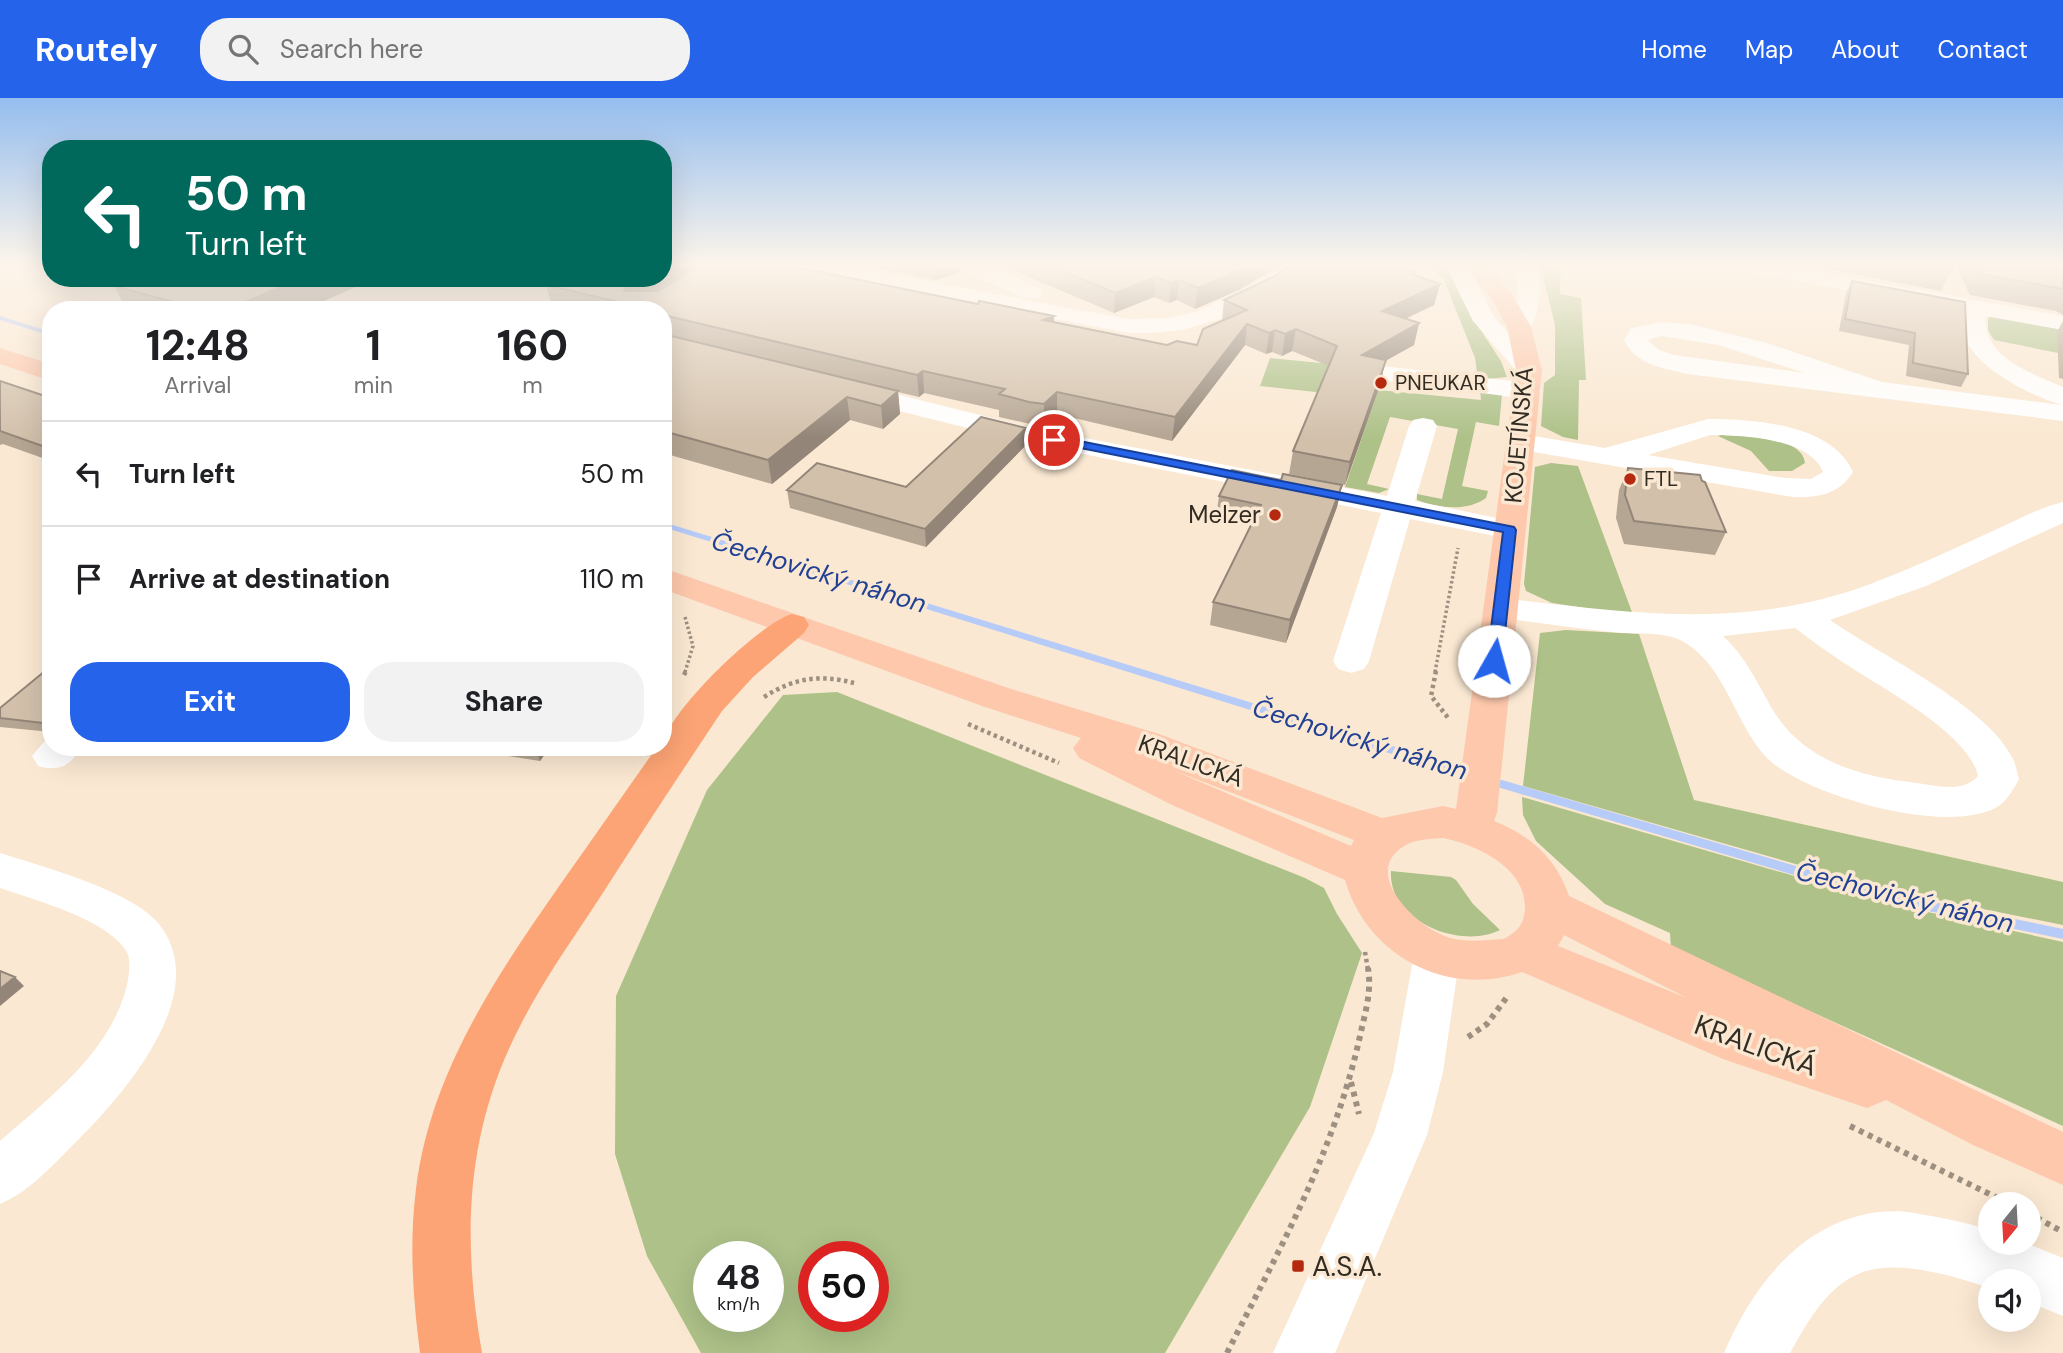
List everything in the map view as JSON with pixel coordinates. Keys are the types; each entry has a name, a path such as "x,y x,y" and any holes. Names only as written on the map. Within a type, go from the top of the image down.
{"highway":[{"path":"451,1353 439,1263 439,1209 451,1138 471,1077 494,1027 528,968 709,702 740,669 792,625"}],"main road":[{"name":"KOJETÍNSKÁ","path":"1473,820 1485,742 1528,381 1517,323"},
{"path":"0,356 42,370"},
{"name":"KRALICKÁ","path":"672,581 995,697 1186,794 1374,853"},
{"path":"1473,820 1529,864 1543,885 1549,907 1545,928 1523,952 1498,960 1468,961 1437,954 1406,938 1382,917 1368,894 1374,853 1416,823 1473,820"},
{"name":"KRALICKÁ","path":"1549,907 1992,1127 2063,1159"},
{"name":"KRALICKÁ","path":"1523,952 1741,1043 1992,1127"}],"street":[{"path":"1111,323 1129,326 1181,323"},
{"path":"1486,323 1528,381"},
{"path":"1519,327 1521,323"},
{"path":"1971,323 1983,348 2012,370 2063,397"},
{"path":"1879,390 1767,351 1706,335 1652,330 1640,333 1636,340 1646,353 1688,366 1879,390 2063,413"},
{"path":"1383,374 1528,381"},
{"path":"825,385 1028,435 1510,530"},
{"path":"1351,661 1423,426"},
{"path":"1522,442 1794,487 1823,485 1837,477 1838,472 1833,460 1810,445 1779,433 1743,427 1708,427 1646,447 1607,456"},
{"path":"1501,607 1606,621 1677,625 1727,624 1801,616 1884,590 2063,511"},
{"path":"1677,625 1705,639 1728,659 1767,732 1786,753 1811,771 1868,792 1953,803 1976,799 1989,793 1997,779 1996,765 1989,751 1970,732 1945,711 1842,646 1801,616"},
{"path":"0,870 123,920 139,933 147,944 152,954 153,970 147,1007 125,1046 93,1088 0,1177"},
{"path":"1304,1353 1400,1135 1418,1072 1437,954"},
{"path":"1755,1353 1808,1274 1838,1250 1859,1243 1881,1240 1933,1243 1989,1259 2063,1287"}],"path":[{"path":"1450,722 1431,696 1460,539"},
{"path":"681,612 691,628 693,639 691,659 681,680"},
{"path":"758,700 782,685 803,677 821,677 865,686"},
{"path":"958,721 1069,768"},
{"path":"1227,1353 1312,1186 1350,1081 1371,985 1364,945"},
{"path":"2041,1219 2063,1230"}],"green space":[{"path":"1461,323 1476,323 1501,361 1507,377 1478,380 1475,358"},
{"path":"1554,323 1582,323 1586,380 1579,380 1578,440 1563,437 1541,426 1544,383 1555,375"},
{"path":"1988,323 2028,323 2063,329 2063,354 1994,340 1988,330"},
{"path":"1270,358 1341,365 1368,389 1481,400 1480,389 1502,395 1499,426 1476,422 1462,486 1488,491 1486,498 1461,507 1434,505 1417,500 1417,494 1442,499 1458,429 1390,417 1367,484 1389,489 1379,493 1345,487 1374,402 1369,398 1260,386"},
{"path":"1718,436 1783,442 1794,447 1805,463 1792,471 1769,471 1751,451"},
{"path":"1551,463 1578,466 1633,615 1552,603 1526,591 1524,584 1535,467"},
{"path":"1566,630 1639,634 1694,800 2063,882 2063,925 1883,889 1523,786 1540,633"},
{"path":"837,692 1305,878 1324,888 1362,953 1310,1107 1165,1353 701,1353 647,1256 615,1154 616,996 707,790 783,695"},
{"path":"1522,797 1887,903 2063,942 2063,1126 1671,948 1670,933 1605,904 1536,841 1523,815"},
{"path":"1391,871 1451,877 1473,904 1500,930 1484,935 1466,936 1429,927 1401,904 1393,889"}],"building":[{"path":"695,323 1056,323 1167,345 1177,341 1197,345 1203,329 1218,323 1419,323 1362,355 1386,360 1350,462 1293,451 1337,346 1296,329 1285,334 1275,330 1269,333 1247,324 1175,417 1057,392 1044,404 1029,402 999,394 1005,389 923,371 917,375"},
{"path":"1863,323 1966,323 1968,374 1913,363 1915,333"},
{"path":"672,336 898,391 881,406 847,397 768,460 672,433"},
{"path":"0,381 42,395 42,446 0,431"},
{"path":"981,417 1026,428 925,529 787,490 817,463 906,487"},
{"path":"1628,468 1700,475 1726,532 1634,521 1625,495"},
{"path":"1232,470 1281,480 1283,474 1342,485 1290,620 1213,602 1261,505 1219,496"},
{"path":"42,673 42,723 0,718 0,708"},
{"path":"0,971 15,977 0,989"}],"waterway":[{"name":"Čechovický náhon","path":"15,323 42,331"},
{"name":"Čechovický náhon","path":"672,527 1473,775"},
{"name":"Čechovický náhon","path":"1488,780 1885,897 2063,934"}],"place":[{"name":"PNEUKAR","path":"1381,383"},
{"name":"FTL","path":"1630,479"},
{"name":"Melzer","path":"1275,515"},
{"name":"A.S.A.","path":"1298,1266"}],"route":[{"path":"1054,440 1183,463 1510,530 1494,661"}]}
